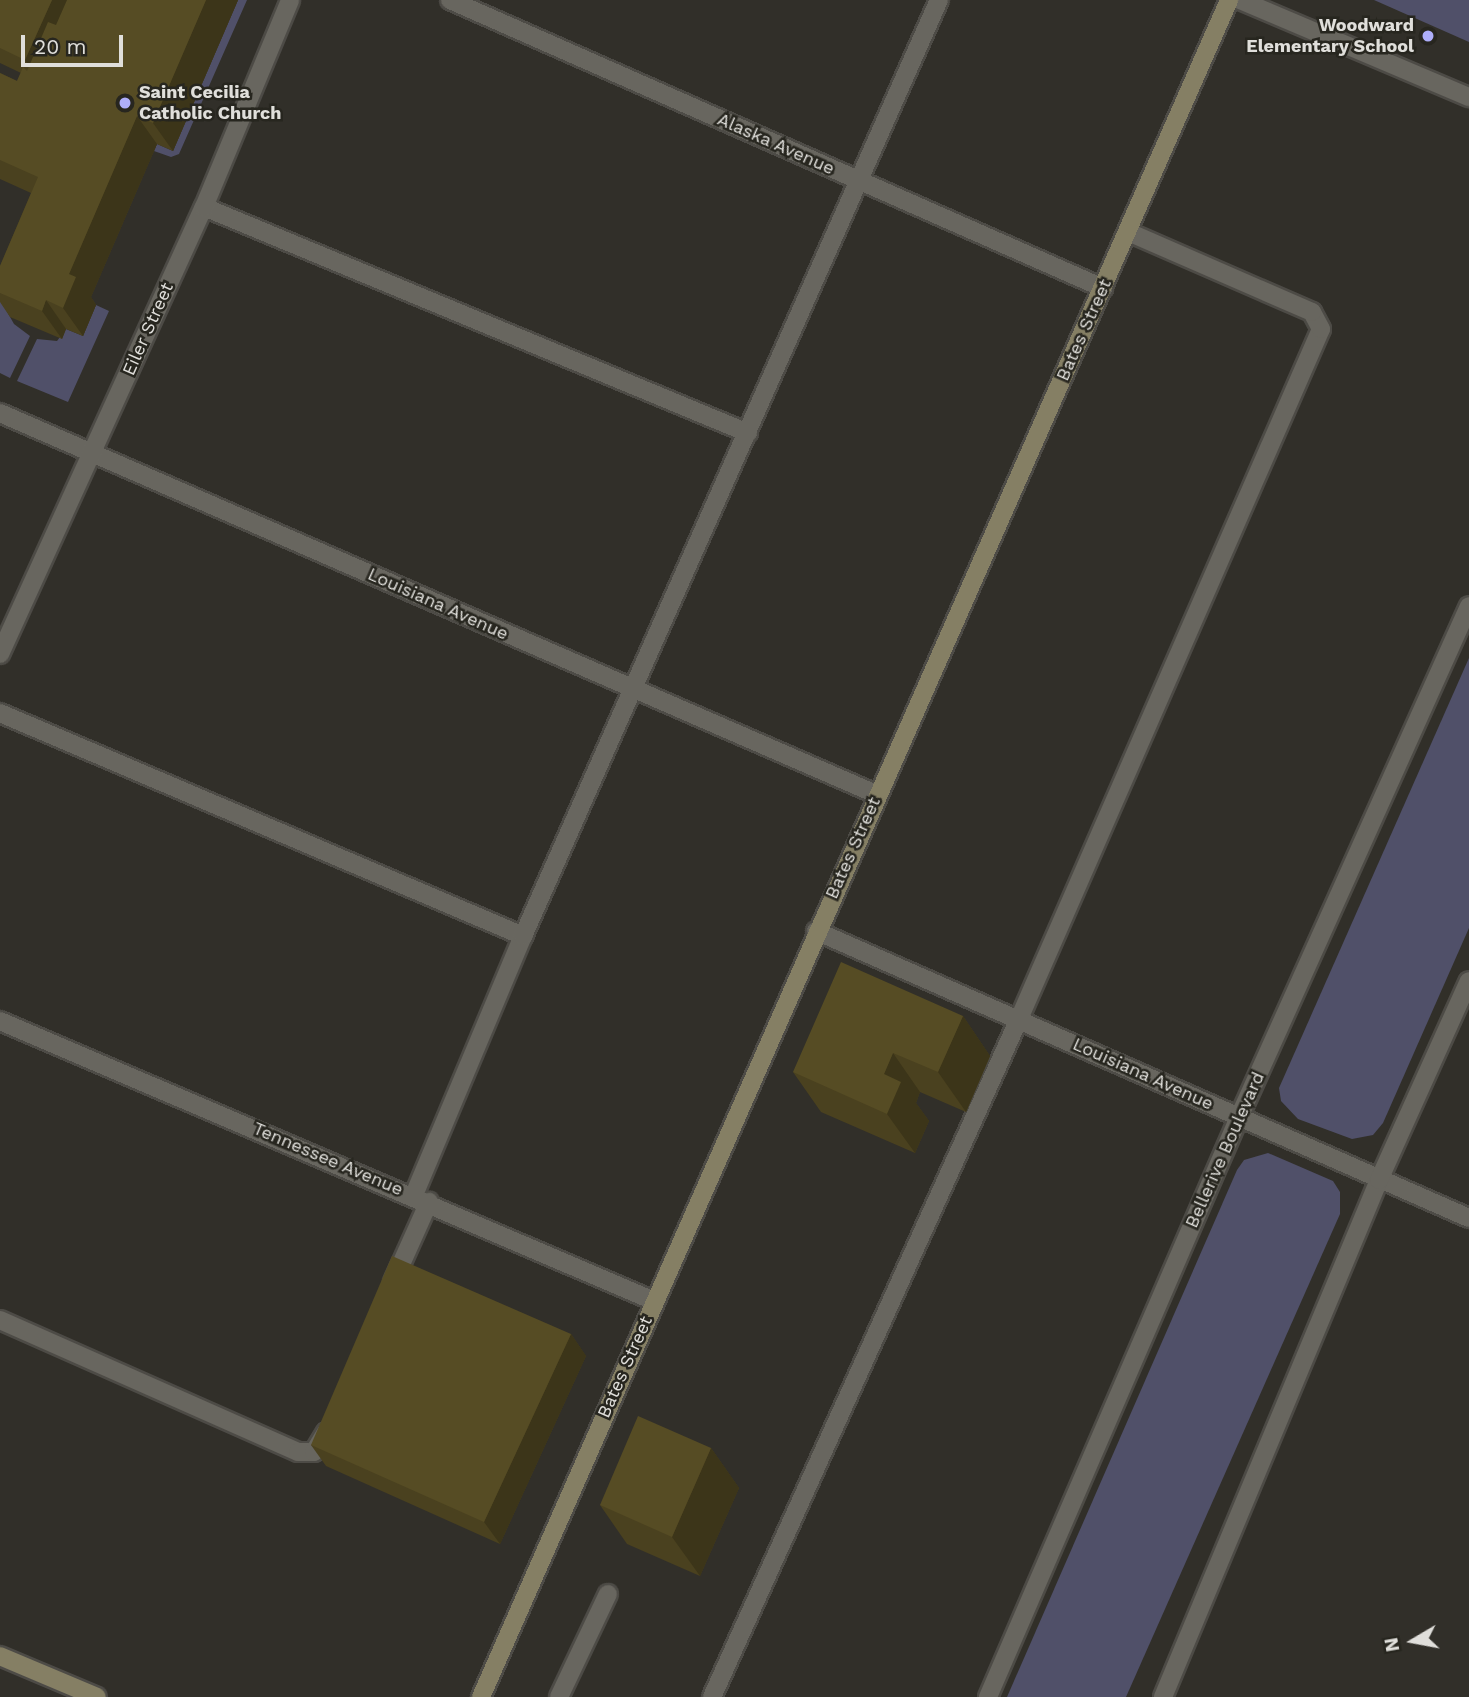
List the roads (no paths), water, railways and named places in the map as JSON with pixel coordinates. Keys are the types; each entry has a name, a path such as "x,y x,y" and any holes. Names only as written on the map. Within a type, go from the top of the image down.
{"main road":[{"name":"Bates Street","path":"481,1697 876,794 1229,0"},
{"path":"1,1658 97,1697"}],"street":[{"name":"Eiler Street","path":"0,654 204,207 290,0"},
{"name":"Alaska Avenue","path":"450,0 1103,288"},
{"path":"383,1304 421,1198 523,936 939,0"},
{"path":"1240,0 1469,97"},
{"path":"204,207 748,433"},
{"path":"712,1697 1019,1019 1321,329 1312,312 1128,232"},
{"name":"Louisiana Avenue","path":"0,413 876,794"},
{"name":"Bellerive Boulevard","path":"988,1697 1238,1117 1469,606"},
{"path":"0,713 523,936"},
{"name":"Louisiana Avenue","path":"816,931 1469,1218"},
{"path":"1163,1697 1379,1180 1469,981"},
{"name":"Tennessee Avenue","path":"0,1021 421,1198 654,1301"},
{"path":"0,1320 298,1452 314,1452 332,1419"},
{"path":"559,1697 608,1594"}],"place":[{"name":"Woodward Elementary School","path":"1428,36"},
{"name":"Saint Cecilia Catholic Church","path":"125,103"}]}
